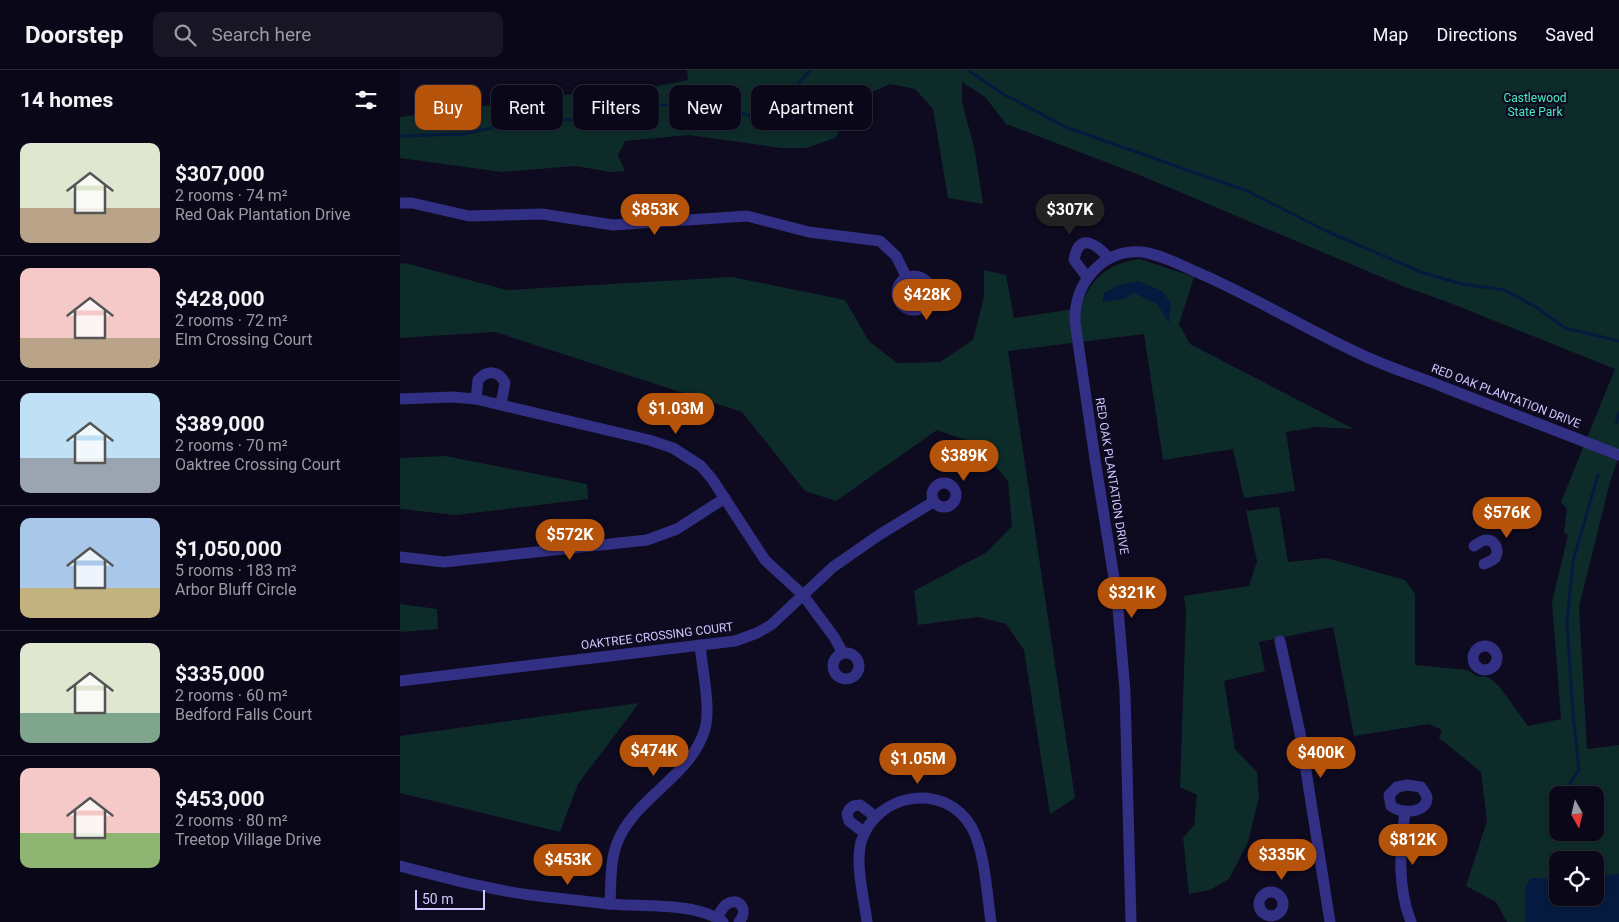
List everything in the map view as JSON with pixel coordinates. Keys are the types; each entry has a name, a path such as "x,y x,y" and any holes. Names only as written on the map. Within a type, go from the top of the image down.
{"street":[{"path":"400,203 412,203 469,216 542,214 613,225 753,217 809,232 880,241 896,256 906,276"},
{"path":"1087,277 1074,260 1076,248 1081,244 1093,244 1109,258"},
{"name":"RED OAK PLANTATION DRIVE","path":"1131,922 1125,691 1117,597 1094,459 1075,322 1078,294 1087,277 1094,269 1109,258 1126,253 1142,252 1176,263 1214,279 1360,354 1619,455"},
{"path":"476,399 478,380 485,374 494,372 500,375 504,383 501,404"},
{"path":"400,399 452,397 476,399 650,440 673,448 701,466 725,498 764,560 803,595 834,637 843,653"},
{"path":"400,558 444,562 647,540 677,529 725,498"},
{"name":"OAKTREE CROSSING COURT","path":"400,681 735,641 771,625 833,566 933,502"},
{"path":"1474,546 1484,540 1489,540 1495,544 1497,552 1495,557 1484,564"},
{"path":"1280,641 1300,733 1330,922"},
{"path":"610,904 613,859 616,844 622,832 632,818 689,760 699,744 705,729 708,713 700,645"},
{"path":"867,922 860,865 861,844 865,833 876,817 892,805 907,799 926,797 960,813 972,828 978,844 991,922"},
{"path":"865,833 850,821 847,814 849,808 860,805 876,817"},
{"path":"1405,812 1400,867 1411,922"},
{"path":"400,866 487,888 529,895 610,904 675,907 720,919 728,903 735,902 742,905 744,910 743,918 739,922"}],"green space":[{"name":"Castlewood State Park","path":"687,70 1619,70 1619,456 1610,482 1579,607 1587,749 1619,745 1619,922 1507,922 1496,902 1466,886 1487,821 1481,772 1439,738 1442,730 1429,724 1354,736 1333,627 1259,642 1265,671 1224,681 1235,749 1257,772 1259,797 1248,842 1229,879 1210,890 1189,894 1183,838 1194,825 1197,795 1180,787 1186,612 1184,596 1249,586 1257,561 1246,511 1279,507 1288,562 1327,558 1405,580 1415,594 1415,665 1468,670 1476,676 1488,677 1499,686 1528,726 1561,719 1552,602 1568,535 1564,533 1567,509 1561,502 1615,369 1445,301 1405,287 1137,174 1006,124 985,97 962,82 962,102 975,151 983,204 948,198 933,109 915,89 890,84 872,92 872,85 751,85 751,130 840,130 835,138 806,148 781,148 689,135 625,141 618,155 625,171 610,172 576,166 502,172 400,158 400,117 415,115 415,130 481,130 481,106 491,105 491,130 563,130 563,95 573,94 573,130 659,130 659,86 688,80"},
{"path":"1140,259 1194,277 1179,324 1190,344 1354,429 1316,427 1286,432 1295,491 1244,498 1233,449 1163,460 1144,334 1008,351 1075,798 1050,814 1024,650 1006,624 978,617 918,625 914,591 987,552 1012,526 1008,481 977,444 937,430 836,501 805,491 742,412 495,332 400,338 400,264 405,263 507,290 732,277 845,300 869,341 897,363 940,362 973,340 984,296 984,270 1006,275 1014,318 1080,308 1090,288 1102,274 1118,264"},
{"path":"445,456 587,484 588,499 456,515 400,509 400,458"},
{"path":"400,604 437,609 438,629 400,632"},
{"path":"639,703 578,784 560,832 400,793 400,736"}],"water":[{"path":"1139,281 1162,291 1171,303 1169,323 1157,304 1134,293 1124,299 1102,302 1104,293 1119,285"},
{"path":"1619,874 1619,922 1525,922 1525,888 1531,878 1549,880 1549,906 1604,906 1604,876"}],"waterway":[{"path":"400,136 464,134 496,127 518,118 562,119 594,123 619,122 656,105 682,105 741,113 765,120 786,105 797,85 810,70"},
{"path":"968,70 1003,94 1068,128 1247,191 1326,231 1421,272 1462,284 1505,290 1536,307 1565,328 1619,341"},
{"path":"1616,424 1619,412"},
{"path":"1568,786 1579,770 1573,715 1567,621 1573,561 1598,475"}]}
